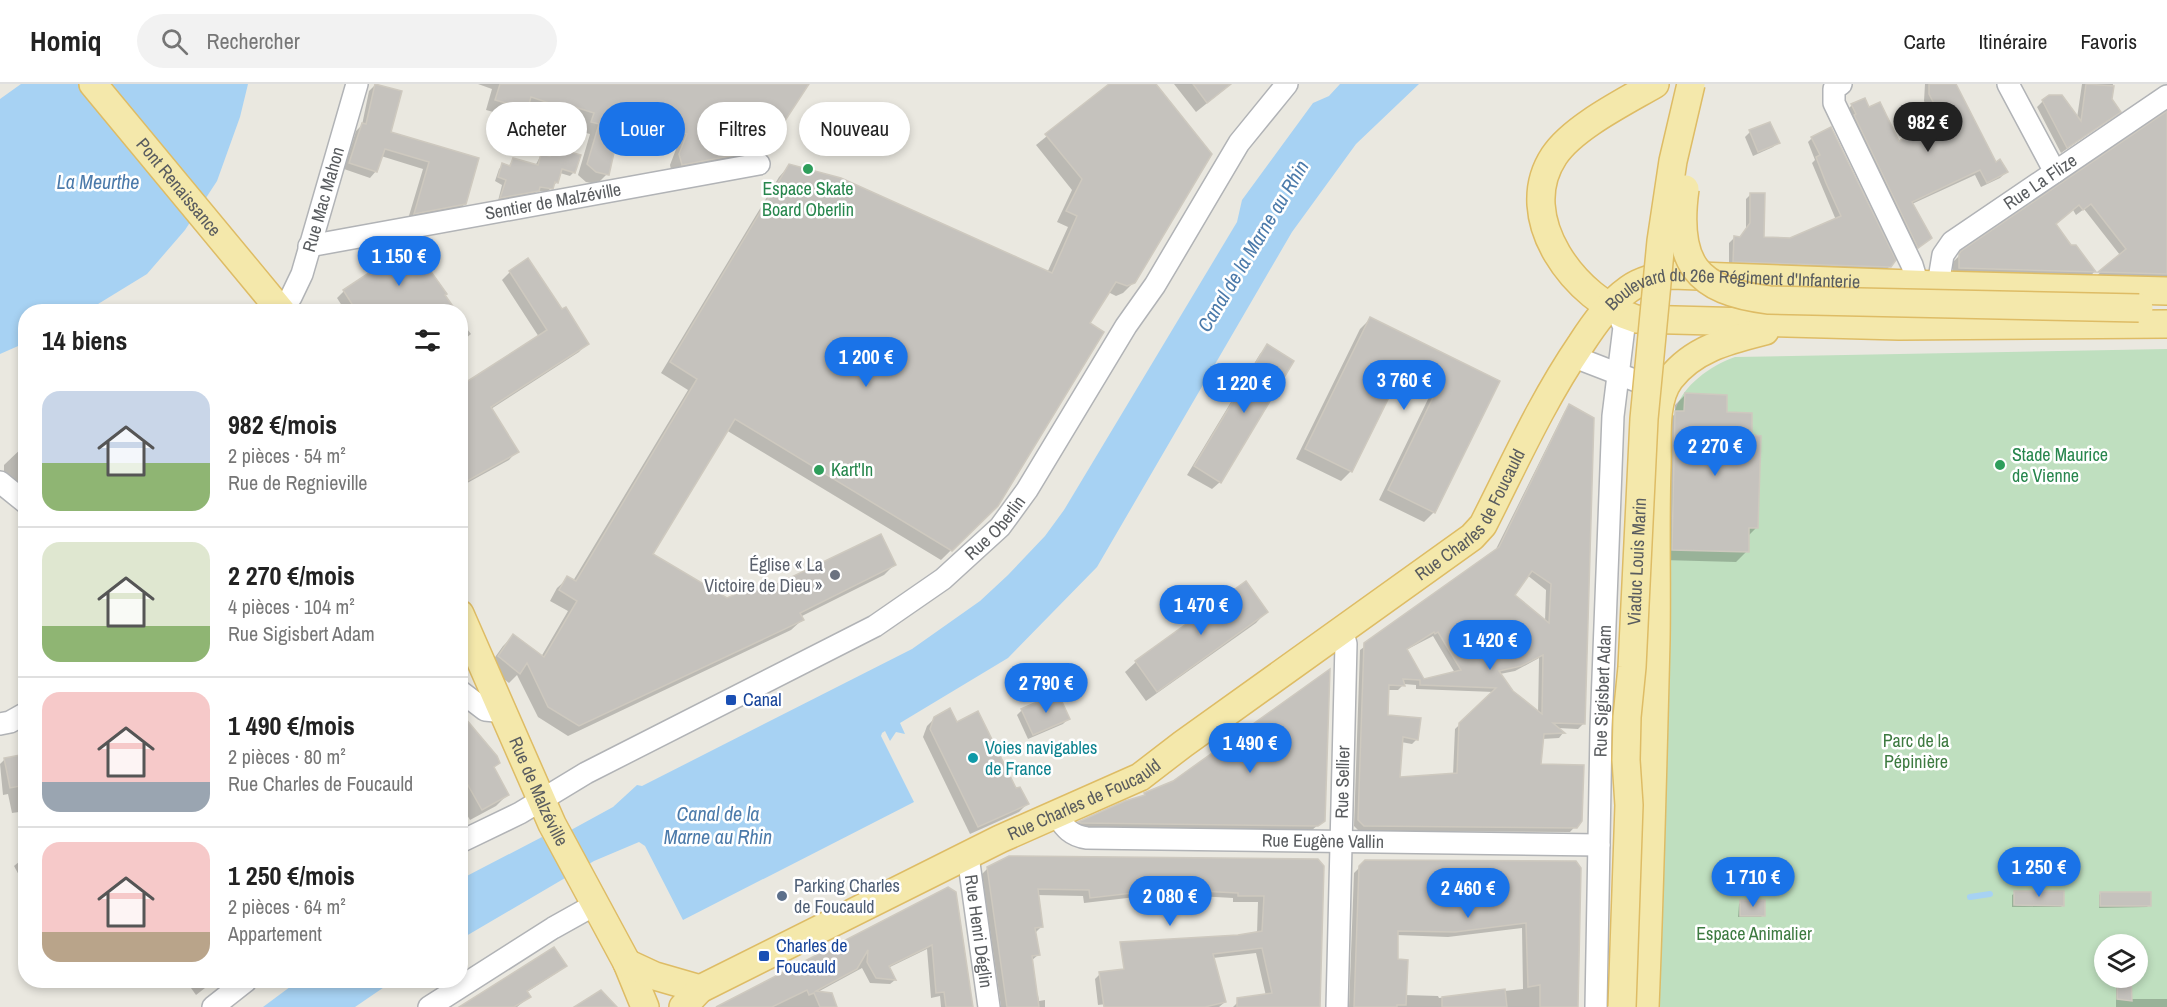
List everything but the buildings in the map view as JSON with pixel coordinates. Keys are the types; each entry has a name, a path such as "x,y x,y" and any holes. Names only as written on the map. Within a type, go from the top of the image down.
{"main road":[{"name":"Pont Renaissance","path":"93,84 275,304"},
{"path":"1610,306 1566,269 1551,244 1542,203 1548,168 1561,147 1575,134 1655,84"},
{"name":"Viaduc Louis Marin","path":"1622,1007 1629,816 1626,760 1627,717 1644,419 1661,241 1673,161 1691,84"},
{"path":"1701,84 1700,106 1689,157 1683,201 1683,227 1692,263 1701,275 1723,290 1750,298 1769,300 2167,308"},
{"name":"Boulevard du 26e Régiment d'Infanterie","path":"2167,291 1672,275 1631,287 1610,306 1636,319 1899,326 2167,324"},
{"name":"Rue Charles de Foucauld","path":"691,998 968,856 1140,777 1472,537 1483,525 1545,401 1572,356 1610,306"},
{"path":"1644,1007 1652,835 1660,403 1670,378 1690,359 1705,349 1722,341 1797,323"},
{"name":"Rue de Malzéville","path":"468,631 505,712 541,801 627,963 645,1007"},
{"path":"627,963 655,976 691,998"}],"street":[{"name":"Rue Mac Mahon","path":"275,304 291,297 298,285 357,84"},
{"name":"Rue Oberlin","path":"468,838 541,801 586,773 875,626 944,579 1000,527 1027,490 1126,326 1155,285 1239,144 1287,84"},
{"path":"2008,84 2055,172"},
{"path":"1837,87 1834,103 1912,265 1928,285"},
{"name":"Rue La Flize","path":"1928,285 1949,245 2055,172 2162,92"},
{"name":"Sentier de Malzéville","path":"309,246 759,164"},
{"name":"Rue Sigisbert Adam","path":"1596,1007 1601,730 1613,416 1624,327 1610,306"},
{"path":"1572,356 1664,391"},
{"path":"0,482 18,497"},
{"name":"Rue Sellier","path":"1337,1007 1347,644 1342,629"},
{"path":"468,697 485,710 505,712"},
{"path":"0,724 18,718"},
{"name":"Rue Eugène Vallin","path":"1056,815 1066,830 1077,837 1087,838 1341,843 1599,844"},
{"name":"Rue Henri Déglin","path":"968,856 990,1007"},
{"path":"468,982 596,904"},
{"path":"213,1007 237,988"},
{"path":"429,1007 459,988"}],"green space":[{"name":"Parc de la Pépinière","path":"2167,349 2167,1007 1658,1007 1675,411 1691,385 1716,366 1735,357"}],"water":[{"name":"La Meurthe","path":"21,84 248,84 240,117 217,181 185,230 147,274 98,304 18,304 18,346 0,354 0,99"},
{"name":"Canal de la Marne au Rhin","path":"1340,84 1419,84 1356,144 1292,232 1097,567 1008,658 900,723 905,734 896,732 890,741 885,731 882,733 881,736 914,802 683,920 645,846 639,842 594,861 468,935 468,875 542,837 548,847 571,830 613,807 637,785 642,786 912,649 980,601 1008,575 1045,536 1064,510 1237,222 1242,200 1313,103 1329,96"},
{"path":"289,988 383,988 355,1007 263,1007"}],"waterway":[{"path":"1970,897 1990,894"}],"place":[{"name":"Espace Skate Board Oberlin","path":"808,169"},
{"name":"Stade Maurice de Vienne","path":"2000,465"},
{"name":"Kart'In","path":"819,470"},
{"name":"Église « La Victoire de Dieu »","path":"835,575"},
{"name":"Canal","path":"731,700"},
{"name":"Voies navigables de France","path":"973,758"},
{"name":"Parking Charles de Foucauld","path":"782,896"},
{"name":"Charles de Foucauld","path":"764,956"}],"park label":[{"name":"Espace Animalier","path":"1754,934"}]}
